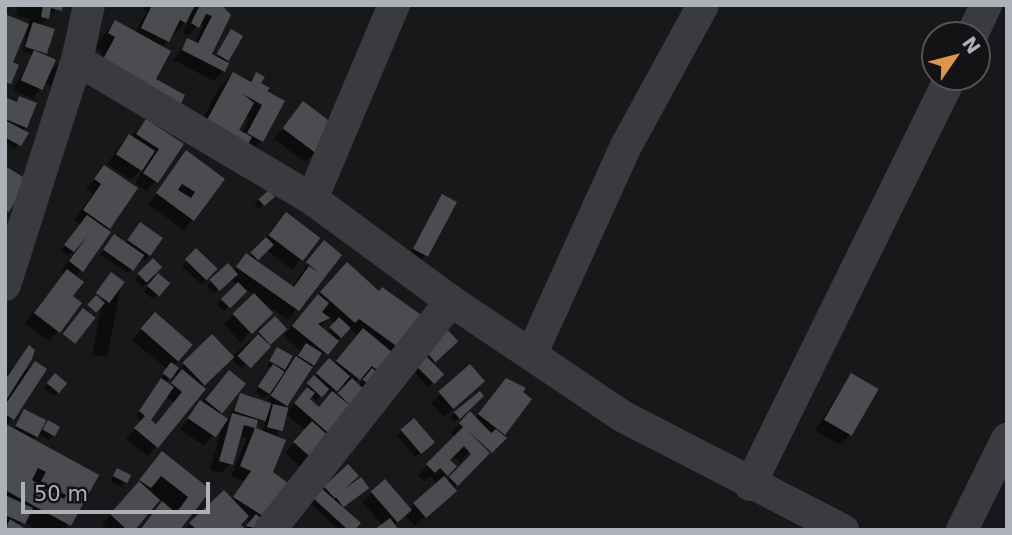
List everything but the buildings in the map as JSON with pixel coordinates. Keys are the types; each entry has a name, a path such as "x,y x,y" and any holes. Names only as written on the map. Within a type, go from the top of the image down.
{"street":[{"path":"5,285 77,60 89,5"},
{"path":"313,199 394,5"},
{"path":"532,353 632,134 703,5"},
{"path":"979,21 986,5"},
{"path":"77,60 313,199 451,300 622,416 750,485 843,530"},
{"path":"750,485 944,91"},
{"path":"270,530 451,300"},
{"path":"962,530 1007,439"}]}
